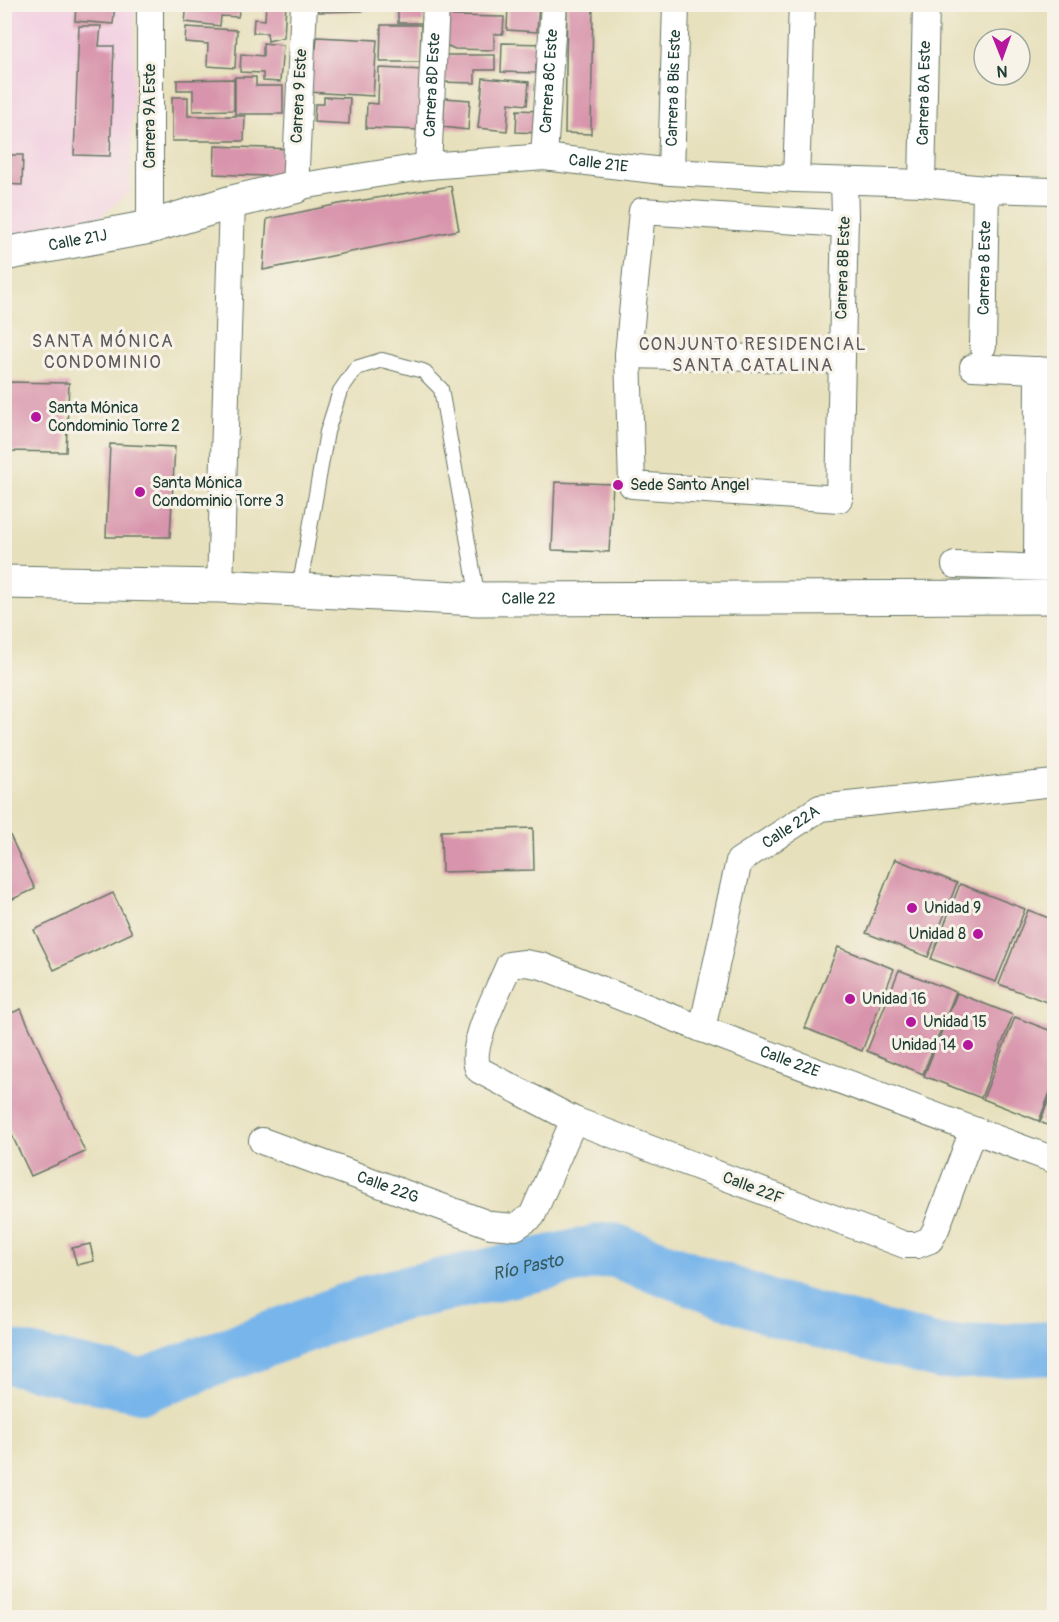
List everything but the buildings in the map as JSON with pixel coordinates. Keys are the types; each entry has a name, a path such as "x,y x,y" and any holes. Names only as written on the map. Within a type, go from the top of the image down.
{"main road":[{"name":"Calle 21E","path":"150,228 232,202 295,187"},
{"name":"Calle 21J","path":"4,254 150,228"},
{"name":"Calle 22","path":"4,582 220,586 478,599 1054,597"}],"street":[{"name":"Carrera 9A Este","path":"150,4 150,228"},
{"name":"Carrera 9 Este","path":"295,187 304,4"},
{"name":"Carrera 8D Este","path":"428,166 436,4"},
{"name":"Carrera 8C Este","path":"544,157 554,4"},
{"name":"Carrera 8 Bis Este","path":"671,172 676,4"},
{"path":"796,179 802,4"},
{"name":"Carrera 8A Este","path":"922,183 926,4"},
{"name":"Calle 21E","path":"295,187 428,166 544,157 671,172 1054,191"},
{"name":"Carrera 8B Este","path":"628,355 632,484 839,500 844,181"},
{"name":"Carrera 8 Este","path":"986,189 978,357 1046,371"},
{"path":"220,586 232,202"},
{"path":"841,360 628,355 642,211 845,224"},
{"path":"955,565 1046,568 1046,371"},
{"name":"Calle 22A","path":"702,1029 739,861 820,808 1054,783"},
{"name":"Calle 22E","path":"475,1064 476,1044 509,965 525,963 542,966 702,1029 1054,1160"},
{"name":"Calle 22F","path":"475,1064 479,1070 574,1120 905,1245 917,1245 930,1240 973,1130"},
{"name":"Calle 22G","path":"262,1141 491,1225 515,1227 532,1216 574,1120"}],"lane":[{"path":"299,590 327,432 340,391 356,368 382,360 423,371 441,389 478,599"}],"shaded area":[{"path":"5,5 136,5 130,191 91,225 5,240"}],"waterway":[{"name":"Río Pasto","path":"4,1356 142,1386 374,1300 610,1249 772,1308 942,1353 1054,1348"}],"place":[{"name":"Santa Mónica Condominio Torre 2","path":"36,417"},
{"name":"Sede Santo Angel","path":"618,485"},
{"name":"Santa Mónica Condominio Torre 3","path":"140,492"},
{"name":"Unidad 9","path":"912,908"},
{"name":"Unidad 8","path":"978,934"},
{"name":"Unidad 16","path":"850,999"},
{"name":"Unidad 15","path":"911,1022"},
{"name":"Unidad 14","path":"968,1045"}],"district":[{"name":"SANTA MÓNICA CONDOMINIO","path":"103,351"},
{"name":"CONJUNTO RESIDENCIAL SANTA CATALINA","path":"753,354"}]}
